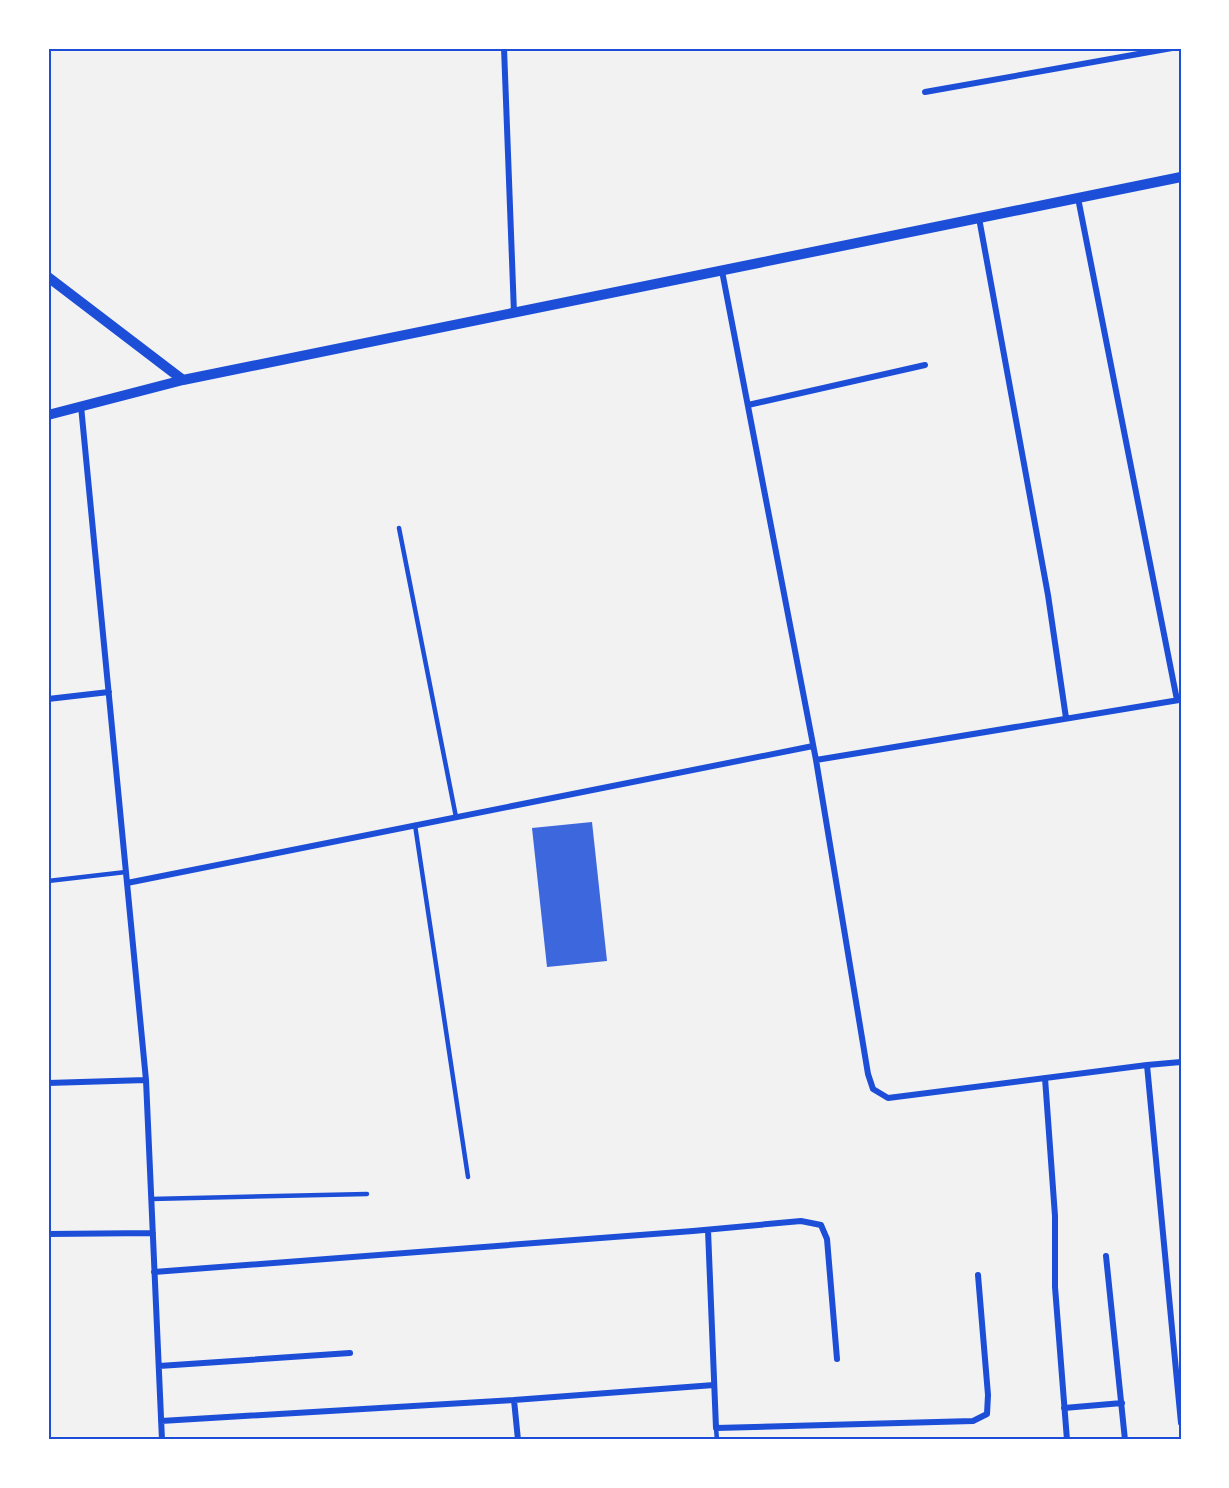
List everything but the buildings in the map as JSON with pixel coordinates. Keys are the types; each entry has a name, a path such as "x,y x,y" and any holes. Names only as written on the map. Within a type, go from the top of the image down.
{"street":[{"path":"504,48 514,313"},
{"path":"926,92 1172,48"},
{"path":"48,415 183,380 1181,177"},
{"path":"816,760 1179,700 1078,198"},
{"path":"979,219 1048,595 1066,718"},
{"path":"722,270 816,760 868,1074 873,1089 888,1098 1181,1062"},
{"path":"48,277 183,380"},
{"path":"748,405 925,365"},
{"path":"81,406 146,1080 162,1440"},
{"path":"48,699 109,692"},
{"path":"127,883 813,746"},
{"path":"1147,1065 1181,1424"},
{"path":"1045,1078 1055,1216 1055,1287 1067,1440"},
{"path":"48,1083 146,1080"},
{"path":"154,1272 801,1221 821,1225 827,1239 837,1359"},
{"path":"708,1230 716,1428 973,1420 987,1414 988,1395 978,1275"},
{"path":"48,1234 153,1233"},
{"path":"1106,1256 1125,1440"},
{"path":"159,1366 350,1353"},
{"path":"161,1422 714,1385"},
{"path":"514,1400 519,1440"},
{"path":"1064,1408 1122,1403"}],"lane":[{"path":"399,528 456,817"},
{"path":"415,825 468,1177"},
{"path":"48,881 126,872"},
{"path":"151,1199 367,1194"},
{"path":"716,1428 717,1440"}]}
